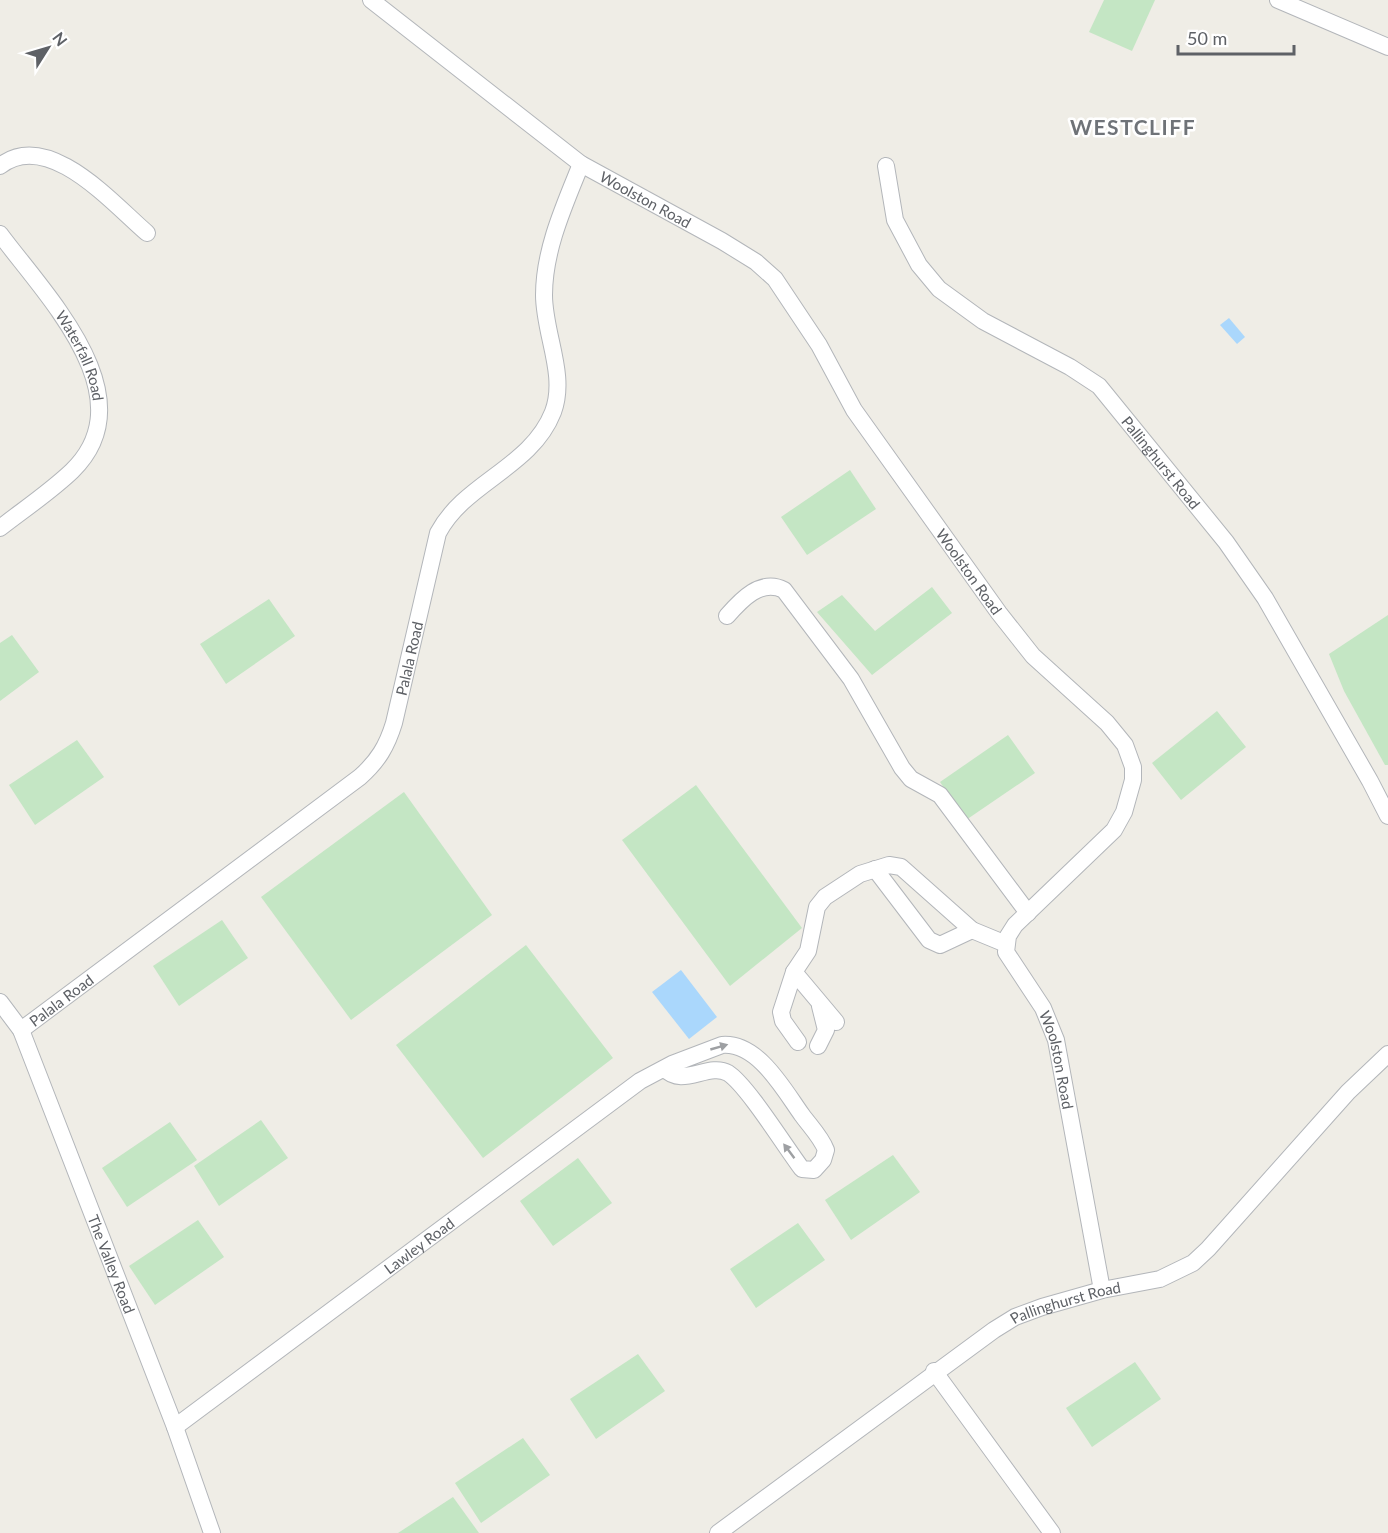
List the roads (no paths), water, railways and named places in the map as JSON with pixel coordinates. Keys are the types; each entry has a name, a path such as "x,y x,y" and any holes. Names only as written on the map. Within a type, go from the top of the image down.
{"street":[{"name":"Woolston Road","path":"371,0 580,164 756,262 775,279 819,345 854,410 979,587 1033,656 1107,723 1125,745 1131,760 1133,780 1124,812 1114,830 1015,925 1006,944 1010,958 1043,1008 1056,1040 1102,1290"},
{"path":"1278,0 1388,47"},
{"path":"0,166 11,157 41,155 78,172 147,234"},
{"name":"Palala Road","path":"21,1030 360,777 387,746 438,533 458,507 531,449 542,436 553,411 558,386 544,299 544,273 554,236 580,164"},
{"name":"Pallinghurst Road","path":"886,166 895,220 919,265 939,289 983,321 1070,367 1099,386 1226,542 1265,598 1388,816"},
{"name":"Waterfall Road","path":"0,234 81,342 94,374 98,417 95,433 72,471 0,528"},
{"path":"726,616 754,591 772,587 783,590 851,679 902,768 911,779 940,795 1028,913"},
{"path":"798,1042 782,1017 794,972 808,951 815,911 820,902 860,874 889,865 902,867 972,930 1006,944"},
{"path":"875,869 928,940 940,945 972,930"},
{"path":"794,972 836,1022"},
{"name":"The Valley Road","path":"0,1002 21,1030 176,1427 212,1533"},
{"path":"818,1046 826,1030 820,1008 822,1003"},
{"name":"Lawley Road","path":"176,1427 640,1082 679,1061 722,1045 730,1044 745,1050 775,1078 819,1137 826,1150 824,1160 814,1170 802,1169 747,1094 728,1073 711,1071 680,1076 665,1069"},
{"name":"Pallinghurst Road","path":"718,1533 934,1371 1015,1317 1102,1290 1160,1279 1193,1263 1348,1092 1388,1054"},
{"path":"934,1371 1052,1533"}],"water":[{"path":"1229,318 1245,337 1237,344 1220,325"},
{"path":"681,970 717,1017 689,1039 652,992"}],"district":[{"name":"WESTCLIFF","path":"1133,126"}]}
